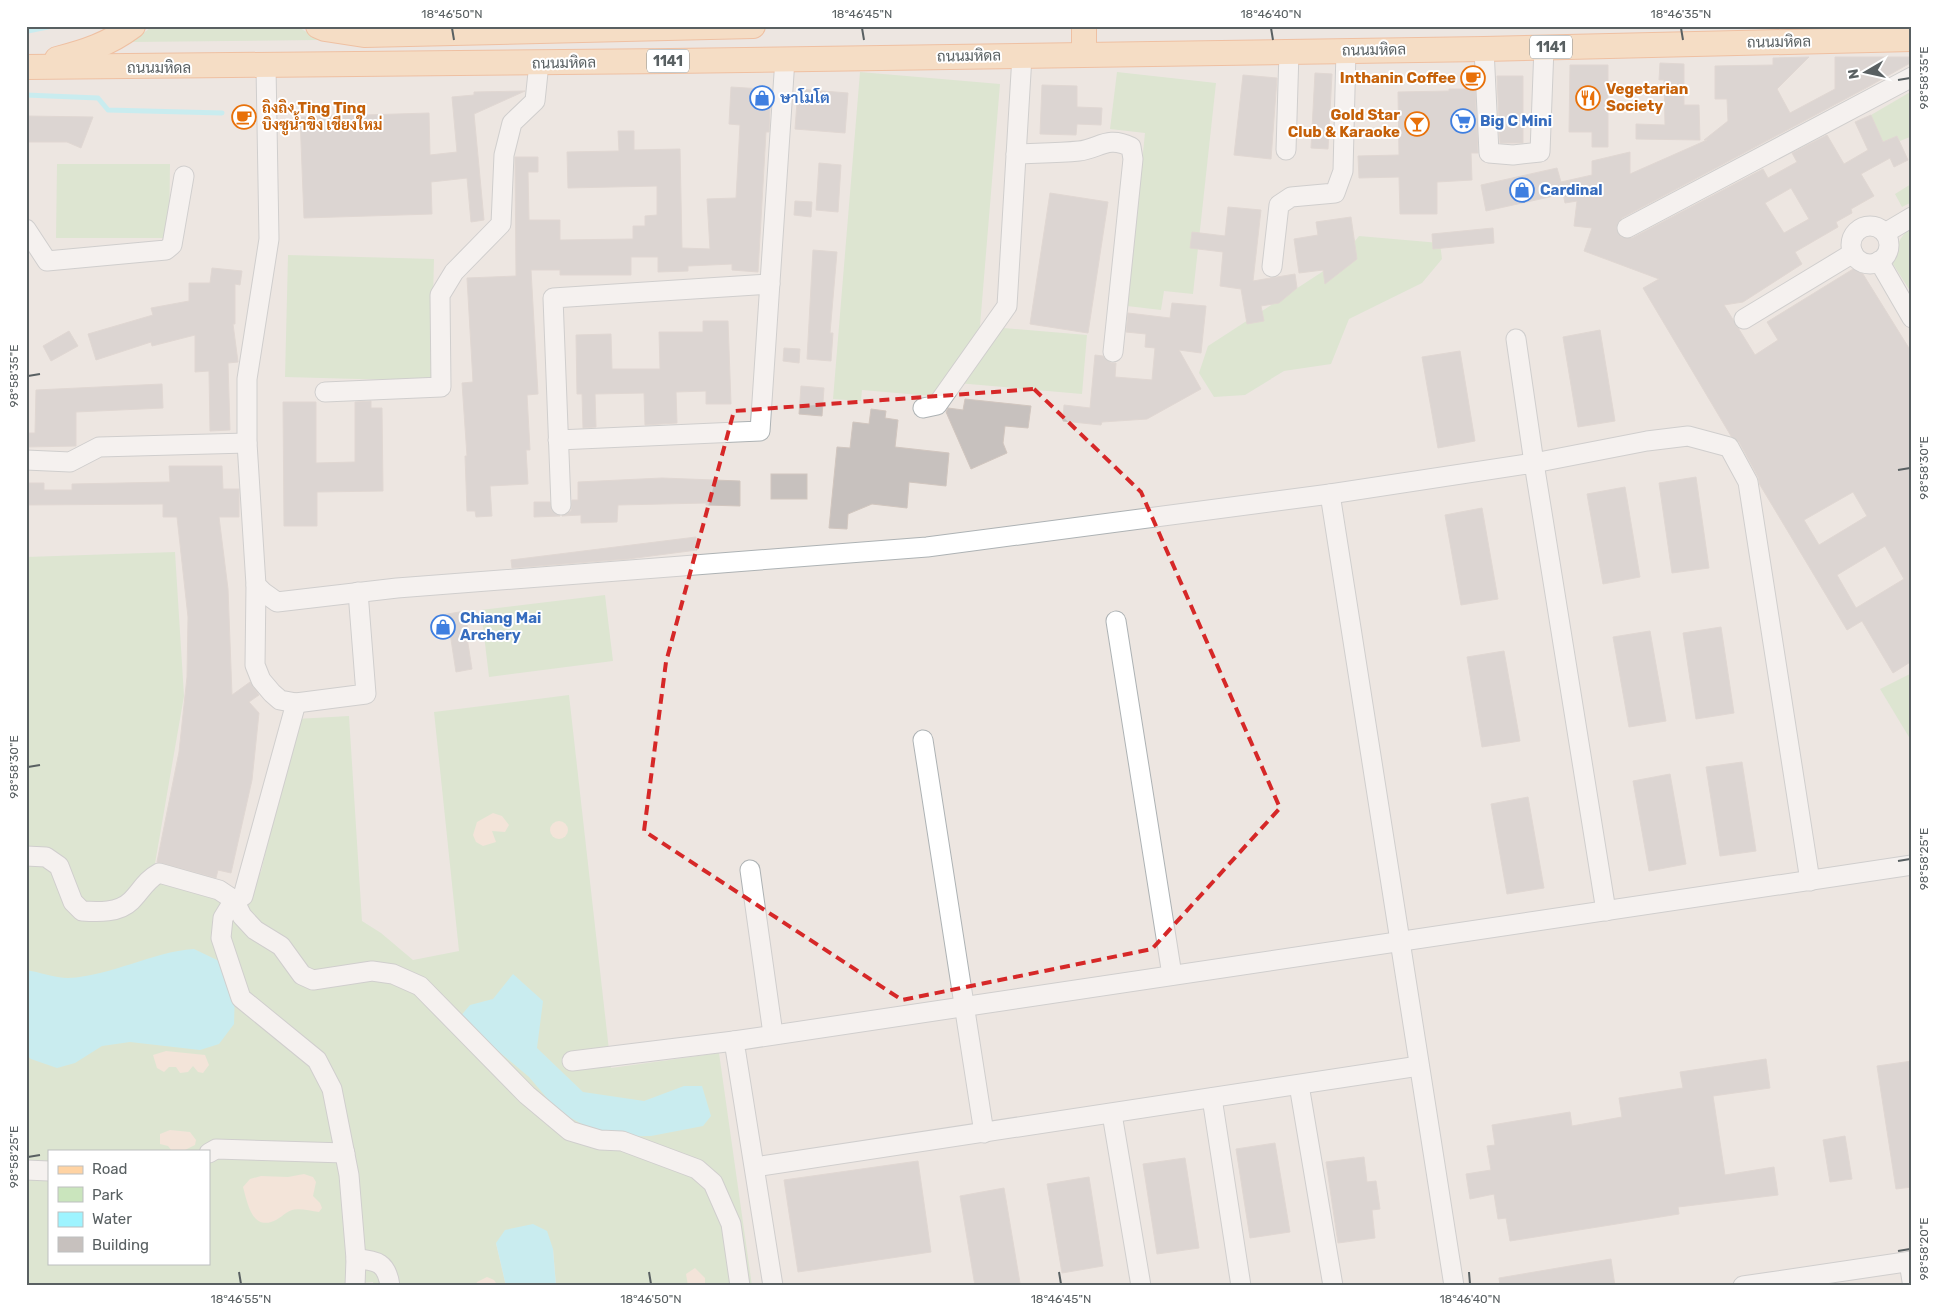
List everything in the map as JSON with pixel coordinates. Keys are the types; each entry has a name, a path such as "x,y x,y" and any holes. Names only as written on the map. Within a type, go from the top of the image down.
{"main road":[{"path":"26,67 86,52 106,43 133,26"},
{"name":"1141","path":"321,28 364,35 753,26"},
{"path":"1084,26 1084,54"},
{"name":"ถนนมหิดล","path":"26,67 266,67 1022,56 1484,49 1912,39"}],"street":[{"path":"1484,49 1489,153 1513,155 1540,152 1544,47"},
{"path":"1272,267 1279,206 1291,197 1335,194 1343,171 1346,50"},
{"path":"1286,150 1289,52"},
{"path":"923,408 938,405 1007,306 1022,56"},
{"path":"558,440 760,431 785,59"},
{"path":"326,392 441,386 440,295 454,272 501,224 504,155 512,123 535,101 539,63"},
{"path":"266,67 268,239 247,379 247,443 256,585 256,669 272,693 280,700 296,703 366,694 358,592"},
{"path":"1627,228 1912,76"},
{"path":"1016,154 1081,151 1100,143 1122,143 1131,147 1133,159 1113,352"},
{"path":"26,229 47,261 166,250 172,244 184,176"},
{"path":"1885,233 1912,217"},
{"path":"1866,226 1876,226 1885,233 1889,241 1888,252 1873,264 1863,263 1855,258 1853,253 1850,248 1852,238 1857,230 1866,226"},
{"path":"1744,319 1853,253"},
{"path":"1879,261 1912,318"},
{"path":"560,505 553,298 770,284"},
{"path":"1516,338 1534,463 1606,911"},
{"path":"256,585 277,602 358,592 927,547 1330,494 1534,463 1647,441 1688,436 1729,447 1748,482 1810,880"},
{"path":"26,460 70,462 99,447 247,443"},
{"path":"1330,494 1454,1286"},
{"path":"1116,621 1172,975"},
{"path":"296,703 243,896 234,900 223,918 221,938 241,998 317,1060 332,1089 349,1175 356,1259 355,1286"},
{"path":"923,740 984,1133"},
{"path":"26,856 46,857 58,866 73,902 82,911 101,912 119,908 130,902 149,878 158,873 219,890 234,900 242,916 255,930 281,946 302,975 313,980 372,971 393,974 420,986 527,1095 570,1131 600,1140 622,1141 697,1169 713,1183 731,1224 740,1286"},
{"path":"572,1061 734,1041 1912,865"},
{"path":"750,870 772,1034"},
{"path":"734,1041 773,1286"},
{"path":"755,1167 1419,1066"},
{"path":"1299,1085 1333,1286"},
{"path":"1212,1098 1241,1286"},
{"path":"1112,1114 1141,1286"},
{"path":"210,1152 216,1149 345,1153"},
{"path":"26,1170 48,1170"},
{"path":"356,1259 374,1260 388,1272 390,1286"},
{"path":"1743,1286 1910,1262 1912,1281"}],"highlighted area":[{"path":"1034,389 1141,492 1280,808 1152,949 902,1000 644,831 666,662 734,411"}],"green space":[{"path":"153,26 296,26 321,40 131,42"},
{"path":"860,72 1000,84 980,326 1087,335 1082,394 957,383 955,398 862,390 861,401 833,399"},
{"path":"1117,72 1216,83 1193,294 1164,291 1161,310 1127,306 1145,133 1110,129"},
{"path":"1912,91 1912,141 1910,137 1900,141 1897,136 1883,142 1871,115"},
{"path":"57,164 170,164 169,238 56,238"},
{"path":"1912,177 1912,202 1902,207 1895,194 1911,184 1910,178"},
{"path":"1912,226 1912,294 1893,264 1893,259 1898,243"},
{"path":"1359,236 1440,243 1442,259 1422,283 1349,319 1331,364 1284,371 1245,395 1214,397 1199,373 1208,346 1339,261"},
{"path":"288,255 434,259 431,381 285,377"},
{"path":"175,552 184,696 153,875 224,894 261,872 296,719 349,716 362,921 381,933 413,960 459,951 434,712 569,695 611,1068 719,1053 752,1286 556,1286 553,1249 496,1243 506,1286 374,1286 373,1282 329,1286 26,1286 26,557"},
{"path":"605,595 613,661 489,677 481,610"},
{"path":"1912,673 1912,742 1880,689"}],"sand":[{"path":"493,813 502,816 509,825 505,832 492,831 496,842 483,846 476,842 473,835 477,822"},
{"path":"555,821 563,821 568,826 566,837 555,839 550,834 550,826"},
{"path":"166,1051 205,1055 209,1065 203,1073 198,1072 193,1066 188,1072 180,1073 176,1067 169,1067 164,1072 157,1068 153,1055"},
{"path":"170,1130 190,1132 196,1140 195,1145 185,1150 171,1150 168,1146 160,1144 160,1134"},
{"path":"304,1174 313,1177 316,1182 313,1196 322,1208 319,1212 295,1209 274,1221 264,1223 254,1217 248,1206 243,1187 250,1179 261,1176 288,1177"},
{"path":"695,1268 705,1278 705,1286 688,1286 686,1274"},
{"path":"487,1277 494,1280 498,1286 475,1286 477,1282"}],"water":[{"path":"26,26 65,26 26,34"},
{"path":"194,949 219,961 235,990 234,1024 219,1044 200,1050 130,1042 102,1046 75,1063 57,1068 31,1059 26,1055 26,970 63,978 84,976 178,951"},
{"path":"513,974 543,1001 537,1048 583,1092 644,1101 684,1086 702,1086 711,1116 703,1126 651,1136 606,1137 558,1111 529,1077 459,1018 470,1005 493,999"},
{"path":"533,1224 547,1231 553,1249 556,1286 506,1286 496,1243 505,1230"}],"building":[{"path":"1809,57 1777,89 1790,113 1835,89 1835,57 1912,57 1912,62 1622,218 1616,228 1621,237 1632,238 1763,169 1768,178 1797,162 1792,153 1827,135 1844,164 1868,150 1855,122 1871,115 1883,142 1897,136 1908,160 1894,167 1890,158 1861,174 1874,196 1851,209 1852,213 1836,222 1838,227 1795,252 1802,264 1743,302 1724,305 1755,355 1778,340 1767,322 1858,266 1912,353 1912,661 1893,673 1862,621 1847,630 1760,485 1758,477 1739,442 1731,436 1643,288 1659,279 1584,251 1592,228 1574,226 1577,201 1565,203 1563,194 1486,211 1481,185 1557,168 1561,182 1592,175 1592,161 1630,152 1630,174 1707,140 1704,140 1728,121 1727,99 1715,99 1715,66 1773,65 1773,58","holes":["1791,188 1809,219 1784,233 1765,203","1853,492 1867,516 1819,545 1804,520","1885,546 1904,579 1856,608 1837,575"]},
{"path":"1660,63 1684,64 1684,105 1699,105 1700,140 1636,139 1636,124 1665,125 1664,80 1659,80"},
{"path":"1570,65 1608,65 1608,147 1592,147 1592,132 1569,132"},
{"path":"1315,73 1332,74 1328,149 1311,148"},
{"path":"1243,75 1277,78 1271,159 1234,155"},
{"path":"1497,76 1523,76 1523,143 1500,143"},
{"path":"1042,85 1077,86 1077,107 1102,108 1101,125 1077,124 1076,135 1040,134"},
{"path":"731,87 762,89 770,108 769,132 766,132 758,272 732,270 732,264 688,266 688,271 658,272 658,257 631,257 631,275 560,275 560,270 531,270 538,394 527,395 530,450 526,450 528,484 490,486 492,516 476,517 475,511 467,511 465,456 467,456 462,383 473,382 467,278 516,276 515,157 538,157 538,172 528,172 529,220 560,220 560,240 633,239 633,226 645,226 645,216 657,215 657,186 568,188 567,152 619,151 618,131 634,131 634,150 680,149 682,248 710,249 707,199 736,198 740,125 729,124"},
{"path":"798,89 848,93 845,133 795,129"},
{"name":"Gold Star Club & Karaoke","path":"1449,89 1475,89 1478,153 1471,153 1472,180 1437,182 1437,214 1400,214 1399,177 1359,178 1358,156 1399,155 1398,92 1449,91"},
{"path":"525,91 474,114 484,220 471,222 467,178 431,182 432,214 304,218 300,117 429,113 430,155 457,152 452,97 474,95 474,92"},
{"path":"26,116 93,117 81,148 67,142 26,142"},
{"path":"819,163 841,165 838,212 816,210"},
{"path":"1050,193 1108,202 1088,333 1030,324"},
{"path":"795,201 812,202 811,217 794,215"},
{"path":"1228,207 1261,210 1253,281 1295,274 1297,288 1279,303 1261,306 1264,321 1247,324 1241,289 1220,286 1223,252 1190,248 1192,232 1225,236"},
{"path":"1351,217 1357,259 1325,284 1323,270 1299,273 1294,239 1318,235 1316,222"},
{"path":"1493,228 1494,243 1433,249 1432,234"},
{"path":"813,250 837,252 830,333 833,333 831,361 807,359"},
{"path":"212,268 242,271 240,285 235,284 235,324 233,324 238,362 228,363 230,430 210,431 209,371 195,372 195,335 152,346 151,342 96,360 88,334 153,315 151,308 189,301 189,283 210,283"},
{"path":"1172,303 1206,306 1201,353 1179,350 1201,389 1147,419 1102,422 1101,425 1063,421 1064,405 1090,408 1095,355 1103,356 1111,363 1116,363 1115,377 1152,380 1155,348 1145,347 1146,334 1126,332 1128,313 1170,318"},
{"path":"703,321 728,321 731,404 706,404 706,391 676,392 677,423 645,425 644,393 595,394 596,427 583,428 582,394 577,394 576,335 611,334 612,369 660,369 659,332 703,332"},
{"path":"1600,330 1615,421 1578,427 1563,337"},
{"path":"69,331 78,346 51,361 43,346"},
{"path":"784,348 800,349 799,363 783,361"},
{"path":"1460,351 1475,441 1438,448 1422,357"},
{"path":"162,384 163,408 76,412 76,446 26,447 26,433 35,433 36,390"},
{"path":"801,386 824,388 822,416 799,414"},
{"path":"965,399 1031,406 1028,428 1005,426 1003,443 1007,453 971,469 946,412 948,408 963,410"},
{"path":"371,401 371,408 382,408 383,491 317,492 317,526 284,526 283,402 316,402 316,463 355,462 355,402"},
{"path":"871,409 886,411 885,418 898,420 895,447 949,453 946,486 909,482 907,508 872,504 848,514 847,529 829,528 837,447 850,448 853,422 869,424"},
{"path":"169,466 222,466 223,489 239,489 239,517 219,517 228,589 232,695 250,682 259,695 249,702 259,713 252,780 231,873 218,870 216,878 157,862 179,752 187,677 188,617 177,517 163,517 163,504 26,505 26,483 44,483 44,490 72,490 72,484 170,482"},
{"path":"771,474 807,474 807,499 771,499"},
{"path":"1696,477 1709,568 1672,573 1659,483"},
{"path":"662,478 740,481 740,506 706,505 706,503 618,505 617,522 581,523 581,515 562,516 571,511 572,500 578,500 578,482"},
{"path":"1625,487 1640,577 1603,584 1587,494"},
{"path":"534,502 550,502 552,511 560,516 534,517"},
{"path":"1482,508 1498,599 1461,605 1445,515"},
{"path":"696,537 697,550 628,559 512,568 511,560"},
{"path":"465,611 472,669 456,672 450,633 439,635 436,616"},
{"path":"1721,627 1734,713 1696,719 1683,633"},
{"path":"1650,631 1666,721 1629,727 1613,637"},
{"path":"1504,651 1520,741 1482,747 1467,657"},
{"path":"1742,762 1756,851 1720,856 1706,767"},
{"path":"1670,774 1686,864 1649,871 1633,781"},
{"path":"1528,797 1544,888 1507,894 1491,804"},
{"path":"1766,1059 1770,1088 1713,1096 1725,1175 1774,1167 1778,1195 1678,1207 1679,1214 1510,1241 1506,1218 1498,1219 1494,1194 1470,1199 1466,1174 1491,1170 1487,1146 1495,1145 1492,1125 1570,1112 1572,1126 1622,1117 1619,1098 1683,1088 1680,1072"},
{"path":"1912,1061 1912,1187 1896,1189 1877,1066"},
{"path":"1845,1136 1852,1179 1830,1182 1823,1140"},
{"path":"1275,1143 1290,1232 1250,1238 1236,1149"},
{"path":"1364,1157 1367,1182 1376,1181 1380,1209 1372,1210 1375,1238 1338,1243 1326,1162"},
{"path":"1185,1158 1199,1248 1157,1254 1143,1164"},
{"path":"918,1161 931,1252 798,1272 784,1180"},
{"path":"1089,1177 1103,1266 1062,1273 1047,1184"},
{"path":"1004,1188 1020,1283 1002,1286 975,1286 960,1196"},
{"path":"1611,1259 1615,1286 1500,1286 1499,1278"}],"waterway":[{"path":"26,95 98,98 108,110 222,113"}],"place":[{"name":"Inthanin Coffee","path":"1473,78"},
{"name":"ษาโมโต","path":"762,98"},
{"name":"Vegetarian Society","path":"1588,98"},
{"name":"ถิงถิง Ting Ting บิงซูน้ำขิง เชียงใหม่","path":"244,117"},
{"name":"Big C Mini","path":"1463,121"},
{"name":"Gold Star Club & Karaoke","path":"1417,124"},
{"name":"Cardinal","path":"1522,190"},
{"name":"Chiang Mai Archery","path":"443,627"}]}
